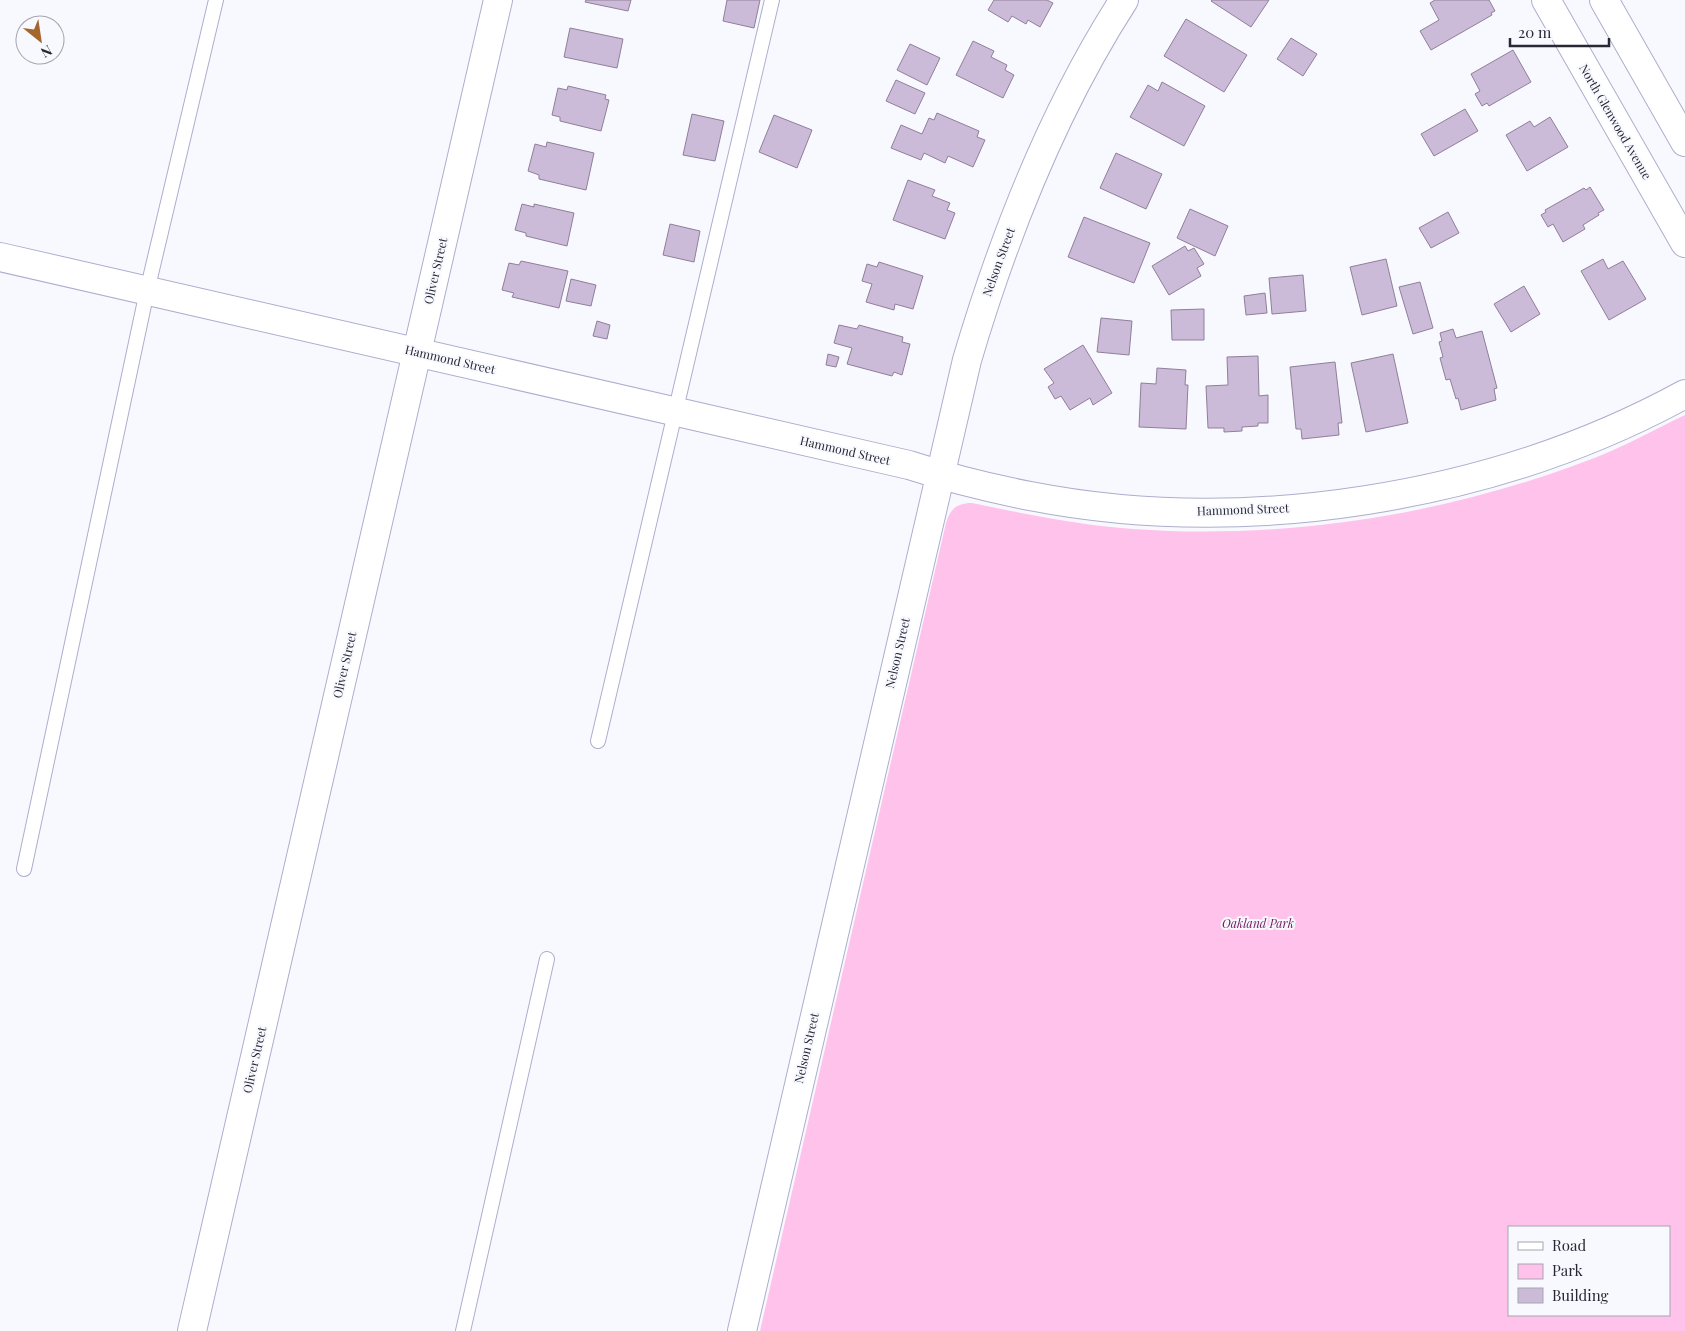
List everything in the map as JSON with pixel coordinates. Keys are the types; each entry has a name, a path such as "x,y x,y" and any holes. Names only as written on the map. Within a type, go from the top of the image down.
{"street":[{"name":"Oliver Street","path":"192,1331 498,0"},
{"name":"Nelson Street","path":"742,1331 939,475 975,332 1017,212 1063,111 1124,0"},
{"name":"North Glenwood Avenue","path":"1546,0 1685,243"},
{"path":"1604,0 1685,142"},
{"name":"Hammond Street","path":"0,257 909,466 970,484 1109,508 1188,512 1258,511 1360,501 1407,493 1504,469 1553,453 1685,394"}],"lane":[{"path":"24,869 147,291 216,0"},
{"path":"598,741 772,0"},
{"path":"464,1331 547,960"}],"green space":[{"name":"Oakland Park","path":"1685,415 1685,1331 760,1331 946,523 952,511 962,504 972,503 1072,522 1133,529 1249,531 1307,527 1422,509 1479,496 1589,460"}],"building":[{"path":"586,0 631,0 628,11 585,2"},
{"path":"727,0 760,0 754,28 723,21"},
{"path":"994,0 1047,0 1053,3 1040,27 1028,20 1026,24 1012,16 1008,22 988,10"},
{"path":"1212,0 1269,0 1251,27"},
{"path":"1435,0 1489,0 1495,11 1491,13 1492,15 1431,50 1420,31 1439,20 1430,3"},
{"path":"1186,19 1247,55 1224,92 1164,56"},
{"path":"570,28 623,39 617,68 564,57"},
{"path":"1291,38 1317,54 1303,76 1277,59"},
{"path":"973,41 994,51 991,57 1007,65 1005,70 1014,75 1003,98 956,75"},
{"path":"910,44 940,58 927,85 897,70"},
{"path":"1513,50 1531,82 1489,106 1487,103 1482,106 1475,94 1480,91 1471,74"},
{"path":"896,80 925,93 915,114 886,101"},
{"path":"1162,82 1205,106 1184,146 1130,117 1148,85 1158,91"},
{"path":"568,86 606,95 605,99 609,100 601,131 560,121 560,117 552,115 558,88 567,90"},
{"path":"1465,109 1478,131 1434,156 1421,134"},
{"path":"937,113 979,131 977,137 985,140 973,167 948,156 945,163 924,153 921,160 891,148 901,125 922,134 929,118 934,120"},
{"path":"692,114 724,121 715,161 683,155"},
{"path":"774,115 812,130 797,168 759,152"},
{"path":"1550,117 1568,147 1527,171 1506,135 1530,121 1534,127"},
{"path":"547,142 594,153 586,190 539,179 539,175 528,171 535,144 546,147"},
{"path":"1116,153 1162,174 1146,209 1100,188"},
{"path":"908,180 935,190 932,196 950,203 947,210 955,213 945,239 893,220"},
{"path":"1590,187 1604,210 1583,225 1585,229 1563,242 1553,224 1548,227 1541,215 1546,212 1545,210 1584,188 1586,190"},
{"path":"522,204 534,207 534,204 574,213 567,246 526,236 526,233 515,230"},
{"path":"1190,209 1228,226 1215,256 1177,238"},
{"path":"1448,212 1459,233 1431,248 1419,228"},
{"path":"1084,217 1150,243 1134,283 1068,257"},
{"path":"670,224 700,231 694,262 663,255"},
{"path":"1185,246 1188,251 1194,248 1204,264 1197,268 1201,276 1169,295 1152,266"},
{"path":"1386,259 1397,306 1362,315 1350,267"},
{"path":"1603,259 1608,269 1623,261 1646,299 1609,320 1581,271"},
{"path":"521,261 568,271 559,308 512,297 514,293 502,290 509,263 519,265"},
{"path":"879,262 923,276 913,309 895,304 894,310 866,302 872,284 862,281 867,264 877,267"},
{"path":"1303,275 1306,311 1272,314 1269,278"},
{"path":"571,279 596,285 591,306 566,301"},
{"path":"1420,282 1433,328 1413,334 1399,287"},
{"path":"1524,286 1540,314 1511,332 1494,304"},
{"path":"1265,293 1267,313 1246,315 1244,296"},
{"path":"1204,309 1204,340 1172,340 1171,310"},
{"path":"1101,318 1132,321 1129,355 1097,352"},
{"path":"597,321 610,325 607,339 593,336"},
{"path":"839,325 857,329 859,325 903,337 902,342 910,344 902,375 894,372 892,376 847,364 852,348 834,343"},
{"path":"1453,329 1456,338 1482,331 1497,388 1494,389 1496,400 1461,410 1450,379 1446,380 1440,358 1443,357 1439,342 1442,341 1440,333"},
{"path":"1083,345 1112,393 1093,405 1090,398 1070,410 1061,396 1055,399 1048,387 1054,383 1044,369"},
{"path":"828,354 839,357 836,367 826,365"},
{"path":"1393,354 1408,423 1366,432 1351,363"},
{"path":"1258,356 1259,396 1268,395 1268,423 1258,423 1258,426 1242,427 1242,431 1224,432 1224,428 1208,428 1206,386 1228,385 1227,357"},
{"path":"1335,362 1342,423 1338,423 1339,435 1302,439 1301,429 1296,429 1290,367"},
{"path":"1157,368 1186,370 1185,385 1188,385 1186,429 1139,427 1141,383 1156,384"}]}
